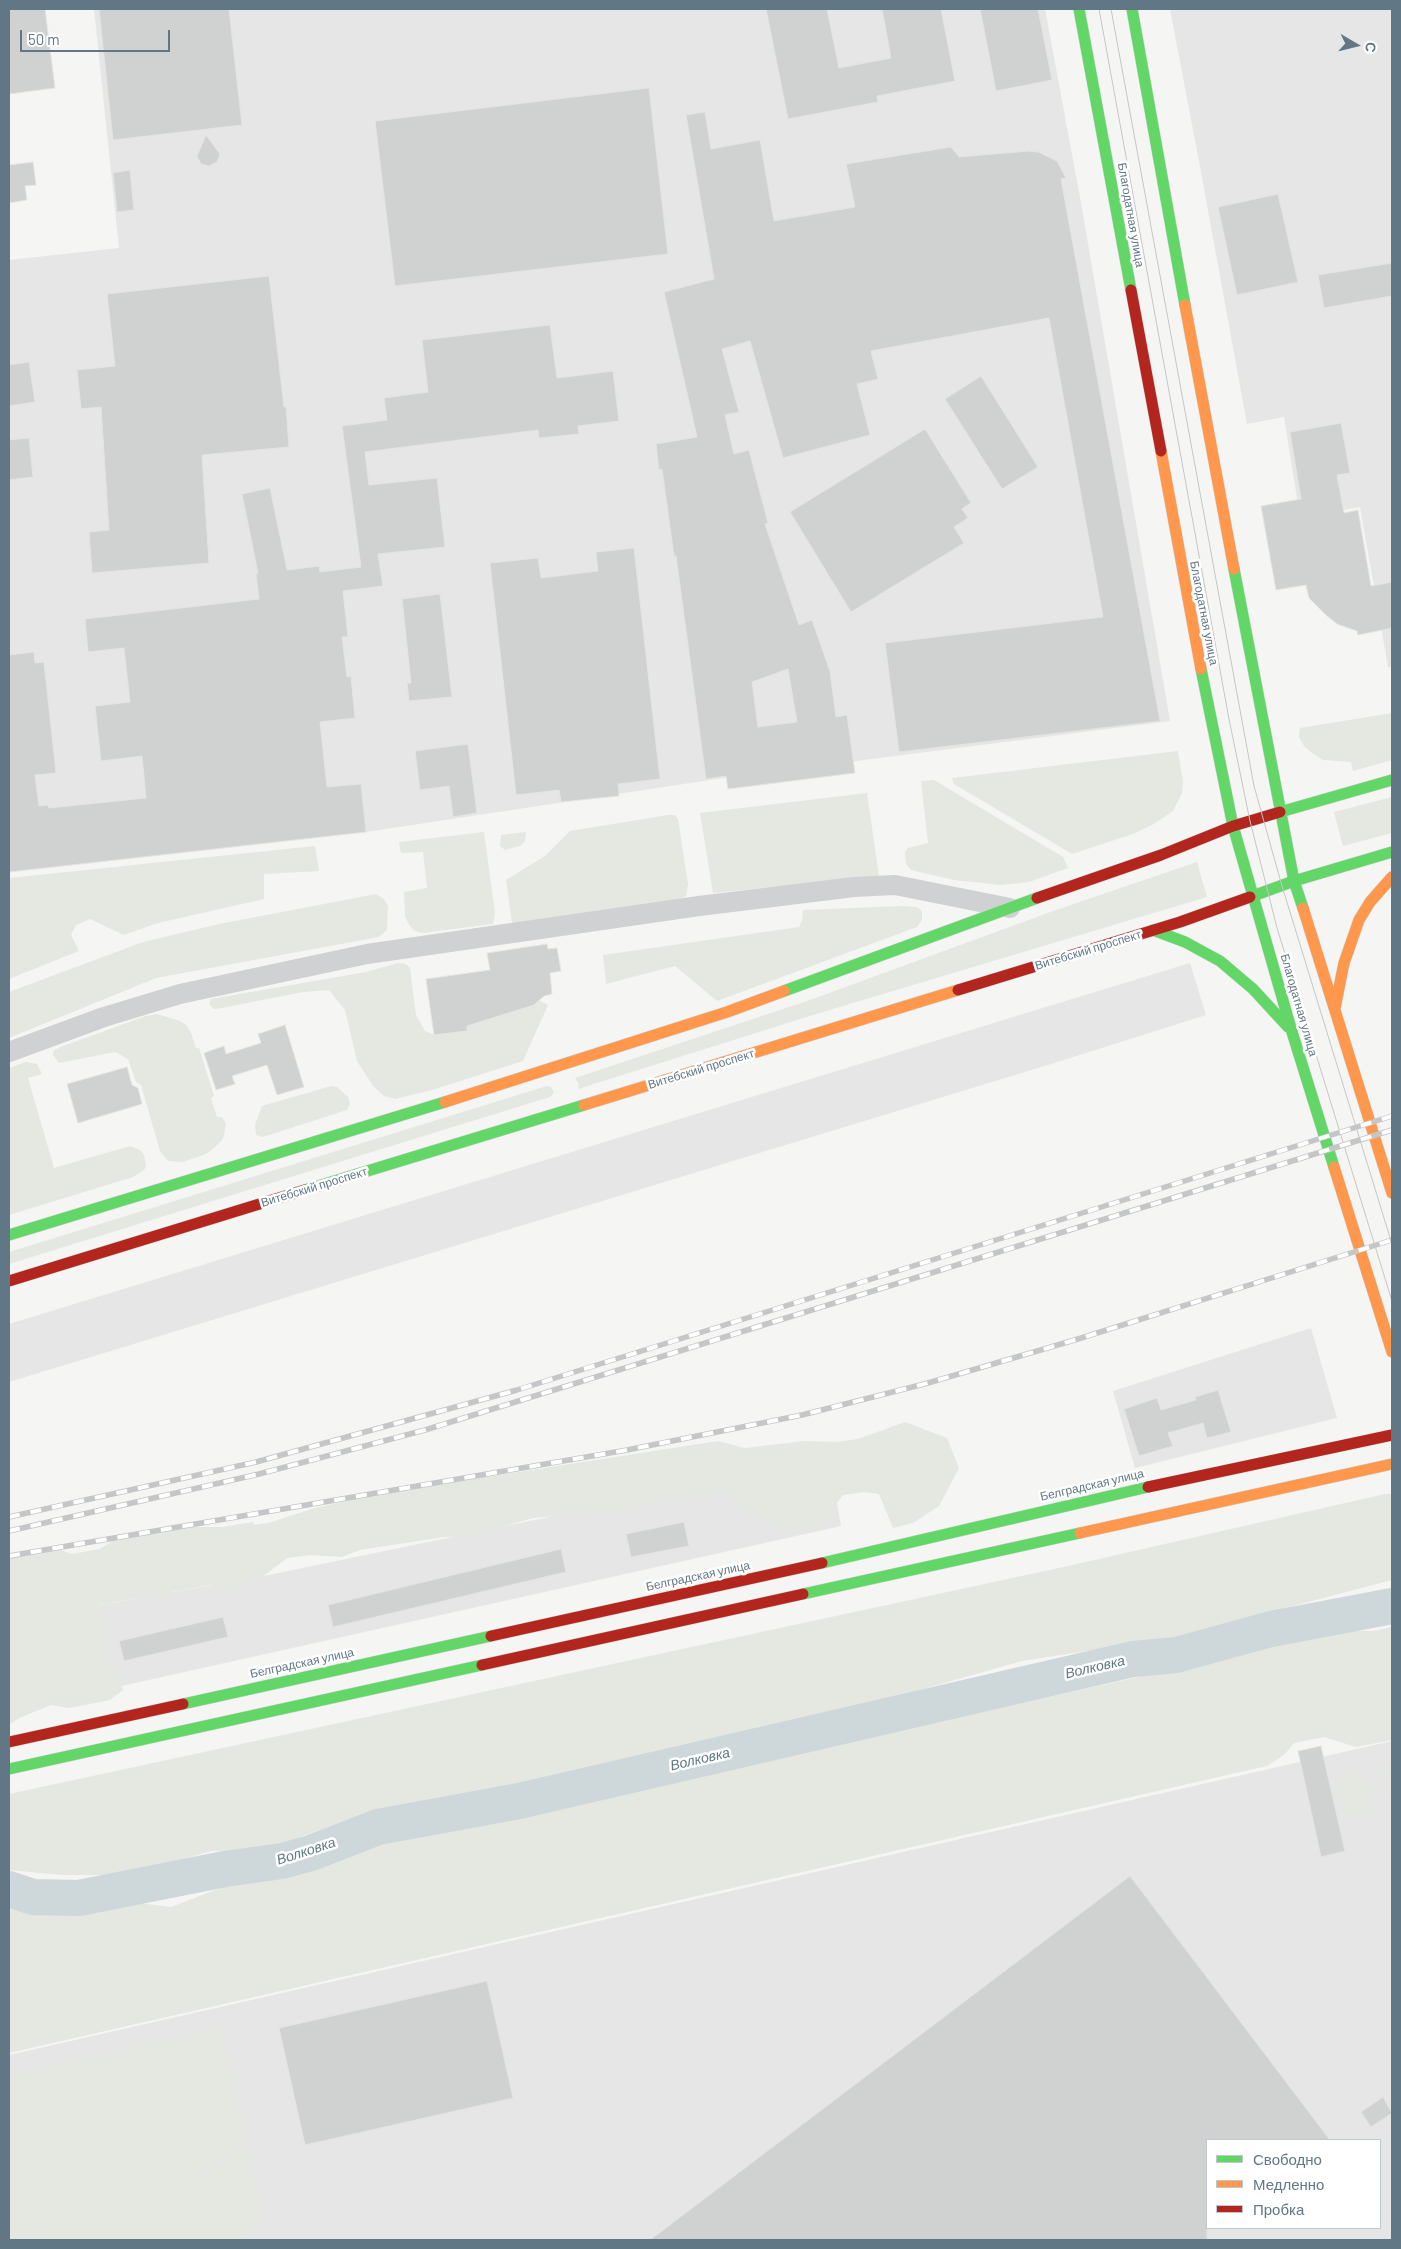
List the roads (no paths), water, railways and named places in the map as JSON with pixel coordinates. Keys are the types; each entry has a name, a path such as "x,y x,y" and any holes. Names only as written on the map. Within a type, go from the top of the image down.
{"main road":[{"name":"Благодатная улица","path":"1080,9 1211,726 1233,826 1292,1032 1392,1352"},
{"path":"1132,9 1218,486 1294,882 1392,1193"},
{"path":"9,1235 554,1073 1161,855 1233,826 1392,780"},
{"name":"Витебский проспект","path":"9,1281 1153,930 1294,882 1392,852"},
{"path":"1335,1012 1344,963 1352,935 1370,902 1392,877"},
{"path":"1153,930 1186,942 1220,962 1253,989 1292,1032"},
{"path":"564,1111 567,1097"},
{"name":"Белградская улица","path":"9,1742 854,1556 1178,1480 1392,1435"},
{"path":"9,1769 1392,1464"}],"street":[{"path":"9,1052 104,1017 180,994 367,954 699,906 854,887 895,885 1010,908"}],"waterway":[{"name":"Волковка","path":"9,1889 33,1897 79,1898 225,1869 282,1861 311,1853 378,1827 519,1801 1133,1659 1176,1655 1271,1629 1392,1606"}],"tram line":[{"path":"1099,9 1229,719 1250,821 1277,928 1392,1301"},
{"path":"1111,9 1254,786 1282,886 1392,1244"}],"railway":[{"path":"9,1517 256,1462 517,1390 1392,1116"},
{"path":"9,1531 259,1474 425,1430 1392,1130"},
{"path":"9,1556 627,1450 802,1415 928,1383 1078,1339 1392,1240"}]}
